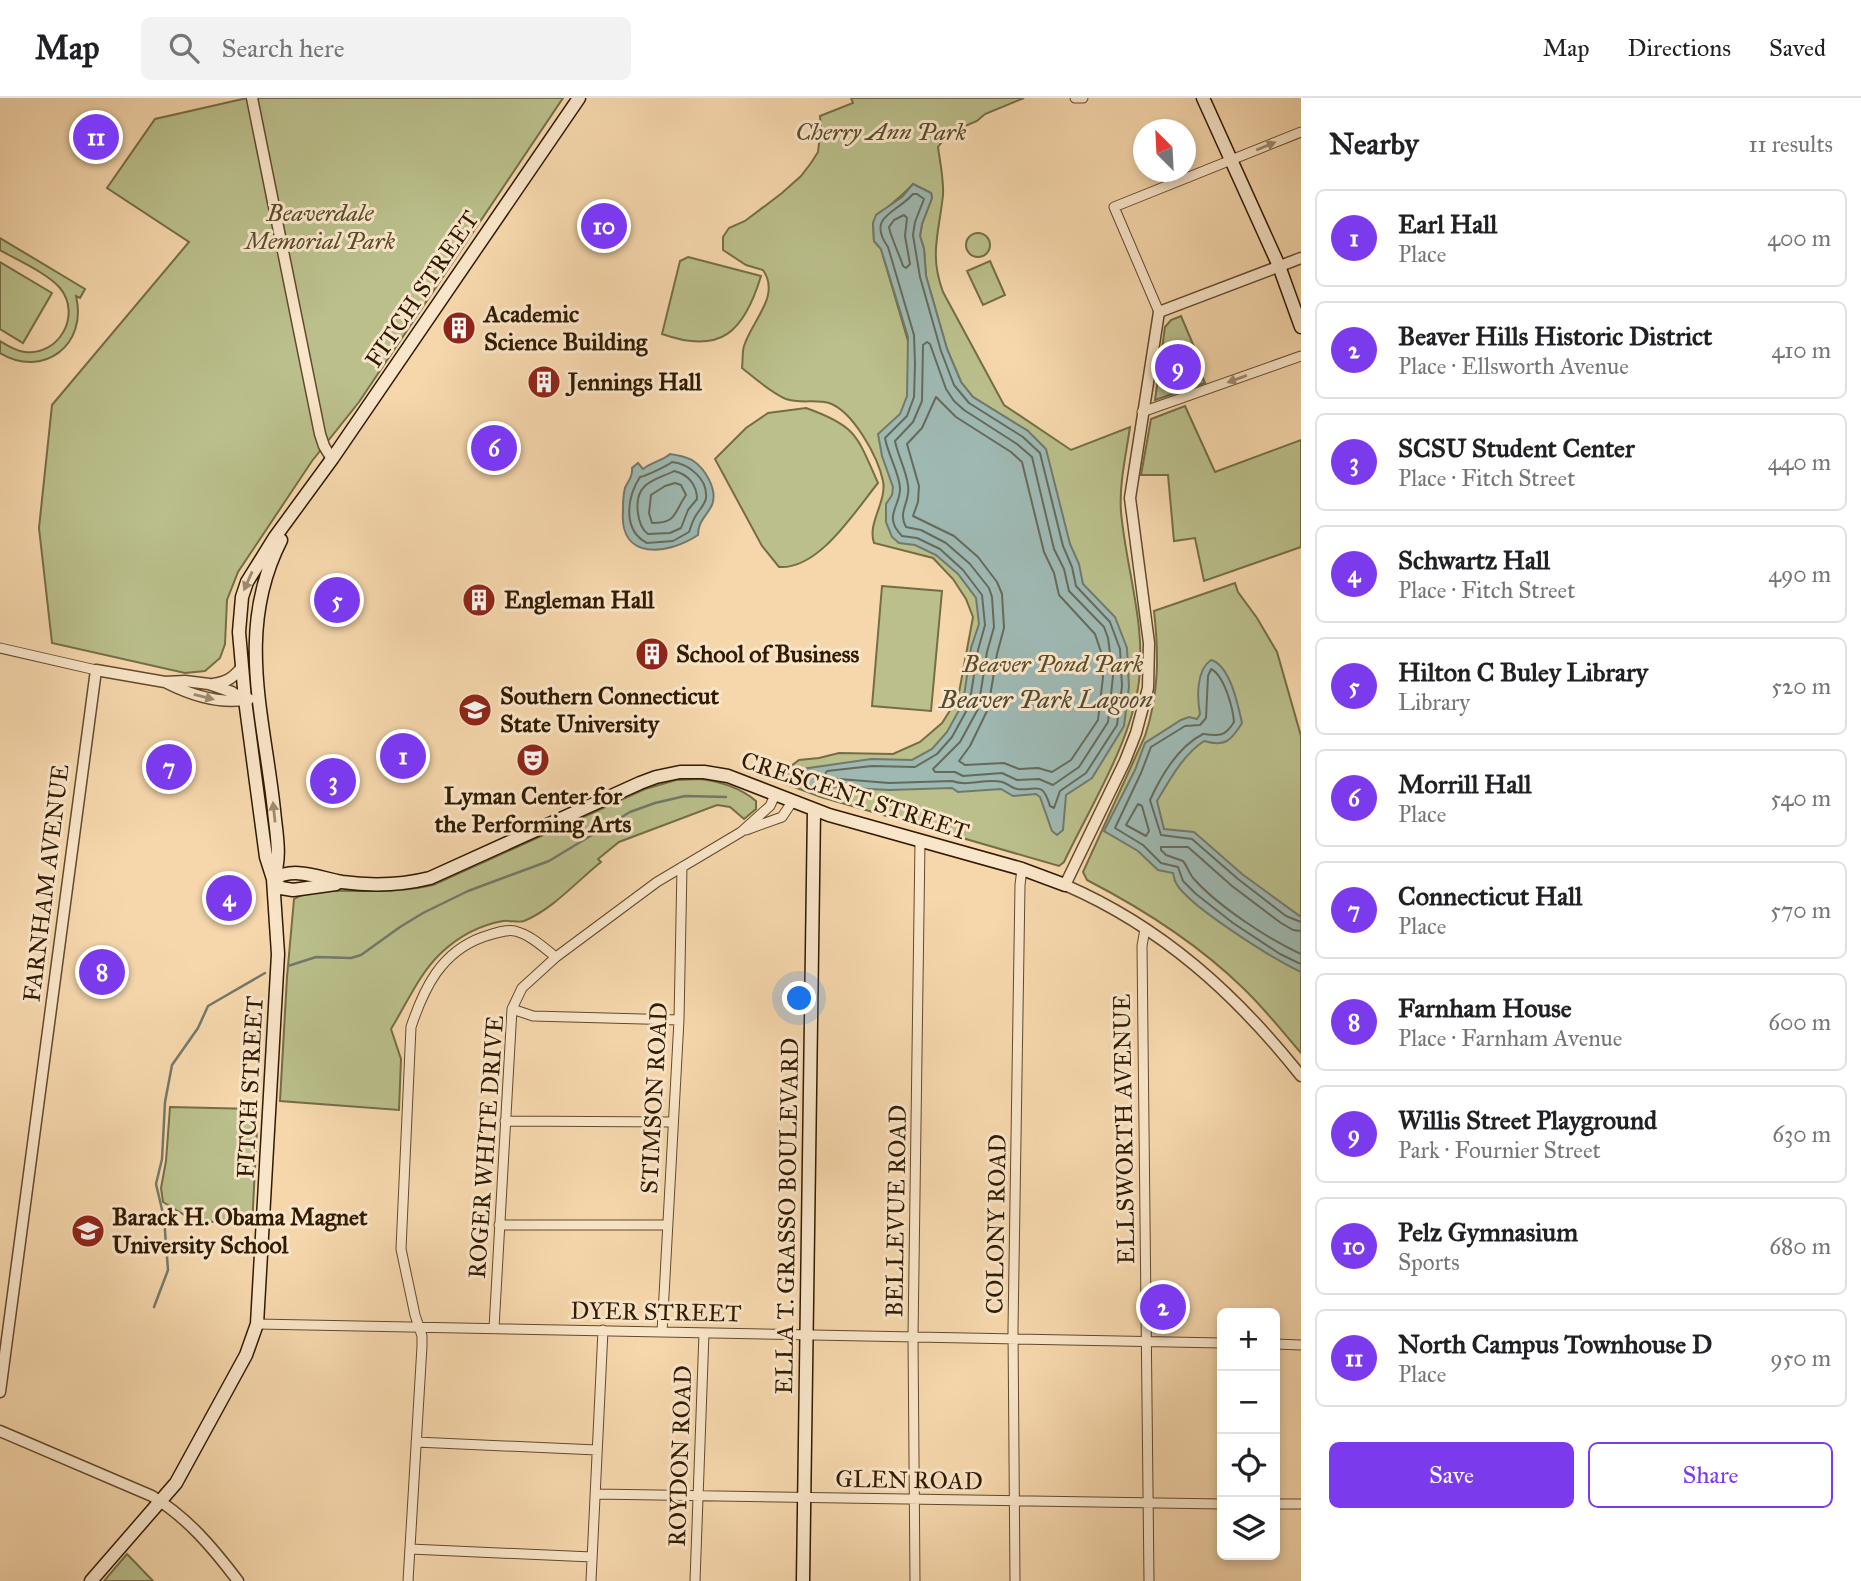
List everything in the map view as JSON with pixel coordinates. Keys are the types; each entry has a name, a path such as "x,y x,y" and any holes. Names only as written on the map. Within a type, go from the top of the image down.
{"main road":[{"name":"FITCH STREET","path":"91,1581 176,1483 246,1355 257,1324 277,980 273,879 278,866 272,793 242,667 240,611 247,582 579,98"},
{"path":"1203,98 1279,266 1301,327"},
{"name":"FITCH STREET","path":"251,699 258,607 277,547 299,504"},
{"name":"CRESCENT STREET","path":"273,879 291,872 344,882 398,884 430,878 639,783 668,774 688,772 716,774 814,810 1022,869 1065,885"},
{"name":"ELLA T. GRASSO BOULEVARD","path":"803,1581 814,810"}],"street":[{"path":"253,98 320,434 332,459"},
{"path":"1075,98 1083,98"},
{"path":"1065,885 1125,761 1148,688 1149,643 1130,488 1159,312 1114,207 1301,132"},
{"path":"1159,312 1301,258"},
{"path":"1142,412 1301,356"},
{"path":"0,648 164,682 225,683 242,667"},
{"name":"FARNHAM AVENUE","path":"0,1392 96,670"},
{"path":"164,682 183,691 219,701 251,699"},
{"path":"209,684 251,699"},
{"name":"ROGER WHITE DRIVE","path":"494,1328 512,1009 522,988 556,957 657,882 741,832 770,806 775,795"},
{"name":"ROGER WHITE DRIVE","path":"741,832 776,820 787,812 792,802"},
{"name":"BELLEVUE ROAD","path":"915,1581 913,1337 920,841"},
{"name":"STIMSON ROAD","path":"662,1332 678,1020 682,867"},
{"name":"COLONY ROAD","path":"1015,1581 1013,1339 1022,869"},
{"name":"CRESCENT STREET","path":"1065,885 1095,899 1184,956 1257,1021 1301,1076"},
{"name":"ELLSWORTH AVENUE","path":"1145,929 1142,960 1149,1581"},
{"path":"408,1581 422,1346 401,1249 411,1027 432,976 459,949 495,933 513,930 529,936 556,957"},
{"path":"512,1009 533,1016 678,1020"},
{"path":"505,1121 672,1122"},
{"path":"499,1225 667,1225"},
{"name":"DYER STREET","path":"257,1324 1217,1343"},
{"path":"591,1581 603,1331"},
{"name":"ROYDON ROAD","path":"695,1581 704,1332"},
{"path":"1280,1344 1301,1345"},
{"path":"0,1431 161,1502 198,1532 239,1581"},
{"path":"416,1442 597,1450"},
{"name":"GLEN ROAD","path":"596,1494 1217,1504"},
{"path":"1280,1504 1301,1504"},
{"path":"410,1549 592,1557"}],"green space":[{"name":"Beaverdale Memorial Park","path":"247,98 563,98 359,402 312,461 238,572 227,600 225,644 220,658 205,671 185,673 52,643 39,528 52,405 189,242 107,188 155,119"},
{"name":"Beaver Pond Park","path":"851,98 1024,98 949,133 938,147 943,195 936,255 943,292 1004,405 1071,450 1130,427 1122,480 1121,512 1138,617 1139,681 1135,704 1119,750 1064,862 1059,866 821,797 778,781 787,769 799,760 839,753 893,754 920,742 942,723 958,698 973,617 966,599 953,579 933,558 874,543 873,528 882,497 883,481 870,448 847,415 829,403 786,399 742,368 744,346 767,299 768,280 763,270 746,265 723,250 723,237 729,228 745,221 801,176 818,152 820,116 853,103","holes":["913,184 931,193 932,198 920,236 926,276 947,349 961,382 973,397 1028,431 961,492 908,341 881,249 874,241 873,223"]},
{"path":"978,233 989,240 990,245 983,256 978,257 967,250 966,245 973,234"},
{"path":"0,238 85,289 80,298 76,296 78,314 69,342 59,353 46,359 32,362 16,360 0,353 0,341 25,352 37,352 48,347 64,332 69,310 60,288 40,272 0,250"},
{"path":"688,257 761,276 747,312 727,334 715,340 682,340 662,334 680,261"},
{"path":"990,261 1005,295 983,305 967,271"},
{"path":"0,262 52,293 23,343 0,329"},
{"path":"1181,316 1195,349 1191,352 1205,383 1155,400 1165,327 1171,320"},
{"path":"1185,406 1215,472 1301,440 1301,547 1204,581 1195,538 1174,541 1168,475 1141,475 1151,419"},
{"path":"806,408 846,427 859,443 878,483 847,523 822,549 794,565 779,567 762,546 715,459 746,428 768,413"},
{"name":"Beaver Pond Park","path":"1235,583 1238,592 1277,652 1301,736 1301,1053 1251,996 1208,957 1149,915 1087,880 1083,872 1150,720 1157,674 1154,611"},
{"path":"882,586 942,591 931,711 872,706"},
{"path":"700,779 722,783 744,792 756,801 756,809 744,819 730,807 717,805 619,842 598,859 601,862 545,910 524,921 503,921 470,932 433,961 391,1029 401,1059 399,1110 280,1101 294,899 321,891 394,890 433,885 645,789 676,780"},
{"path":"170,1107 258,1109 252,1227 191,1219 163,1202 161,1188"},
{"path":"127,1554 153,1581 104,1581"}],"water":[{"name":"Beaver Park Lagoon","path":"913,184 931,193 932,198 920,236 926,276 947,349 961,382 973,397 1028,431 1046,449 1083,584 1115,617 1127,648 1129,687 1124,726 1092,778 1066,795 1063,830 1057,835 1052,831 1040,797 1036,794 1013,796 1001,789 958,792 952,788 889,790 811,786 801,784 797,776 802,769 871,759 912,760 932,749 947,732 963,703 971,648 979,624 976,598 958,574 936,555 915,545 899,543 892,537 886,522 886,504 892,495 893,487 882,456 878,434 900,414 907,396 908,337 881,249 874,241 873,223 876,215 902,197"},
{"path":"670,454 692,460 701,468 712,486 712,505 701,523 698,535 686,542 660,549 637,546 629,539 624,527 624,491 632,468 638,463 643,469"},
{"path":"1211,660 1218,663 1228,677 1242,723 1227,741 1204,741 1178,768 1157,801 1164,829 1194,832 1242,874 1301,917 1301,972 1253,945 1214,918 1184,893 1175,882 1173,873 1158,870 1138,851 1104,831 1135,770 1145,743 1181,720 1189,717 1197,719 1200,714 1200,677"}],"waterway":[{"path":"288,966 316,957 351,958 361,955 423,913 468,891 549,861 630,812 685,796 726,797"},
{"path":"154,1307 168,1270 164,1218 156,1184 162,1159 165,1102 172,1065 198,1028 208,1006 265,973"}],"place":[{"name":"North Campus Townhouse D","path":"96,137"},
{"name":"Pelz Gymnasium","path":"604,226"},
{"name":"Academic Science Building","path":"459,328"},
{"name":"Willis Street Playground","path":"1178,367"},
{"name":"Jennings Hall","path":"544,382"},
{"name":"Morrill Hall","path":"494,448"},
{"name":"Hilton C Buley Library","path":"337,600"},
{"name":"Engleman Hall","path":"479,600"},
{"name":"School of Business","path":"652,654"},
{"name":"Southern Connecticut State University","path":"475,710"},
{"name":"Earl Hall","path":"403,756"},
{"name":"Lyman Center for the Performing Arts","path":"533,760"},
{"name":"Connecticut Hall","path":"169,767"},
{"name":"SCSU Student Center","path":"333,781"},
{"name":"Schwartz Hall","path":"229,898"},
{"name":"Farnham House","path":"102,972"},
{"name":"Barack H. Obama Magnet University School","path":"88,1231"},
{"name":"Beaver Hills Historic District","path":"1163,1307"}],"park label":[{"name":"Cherry Ann Park","path":"881,132"}]}
